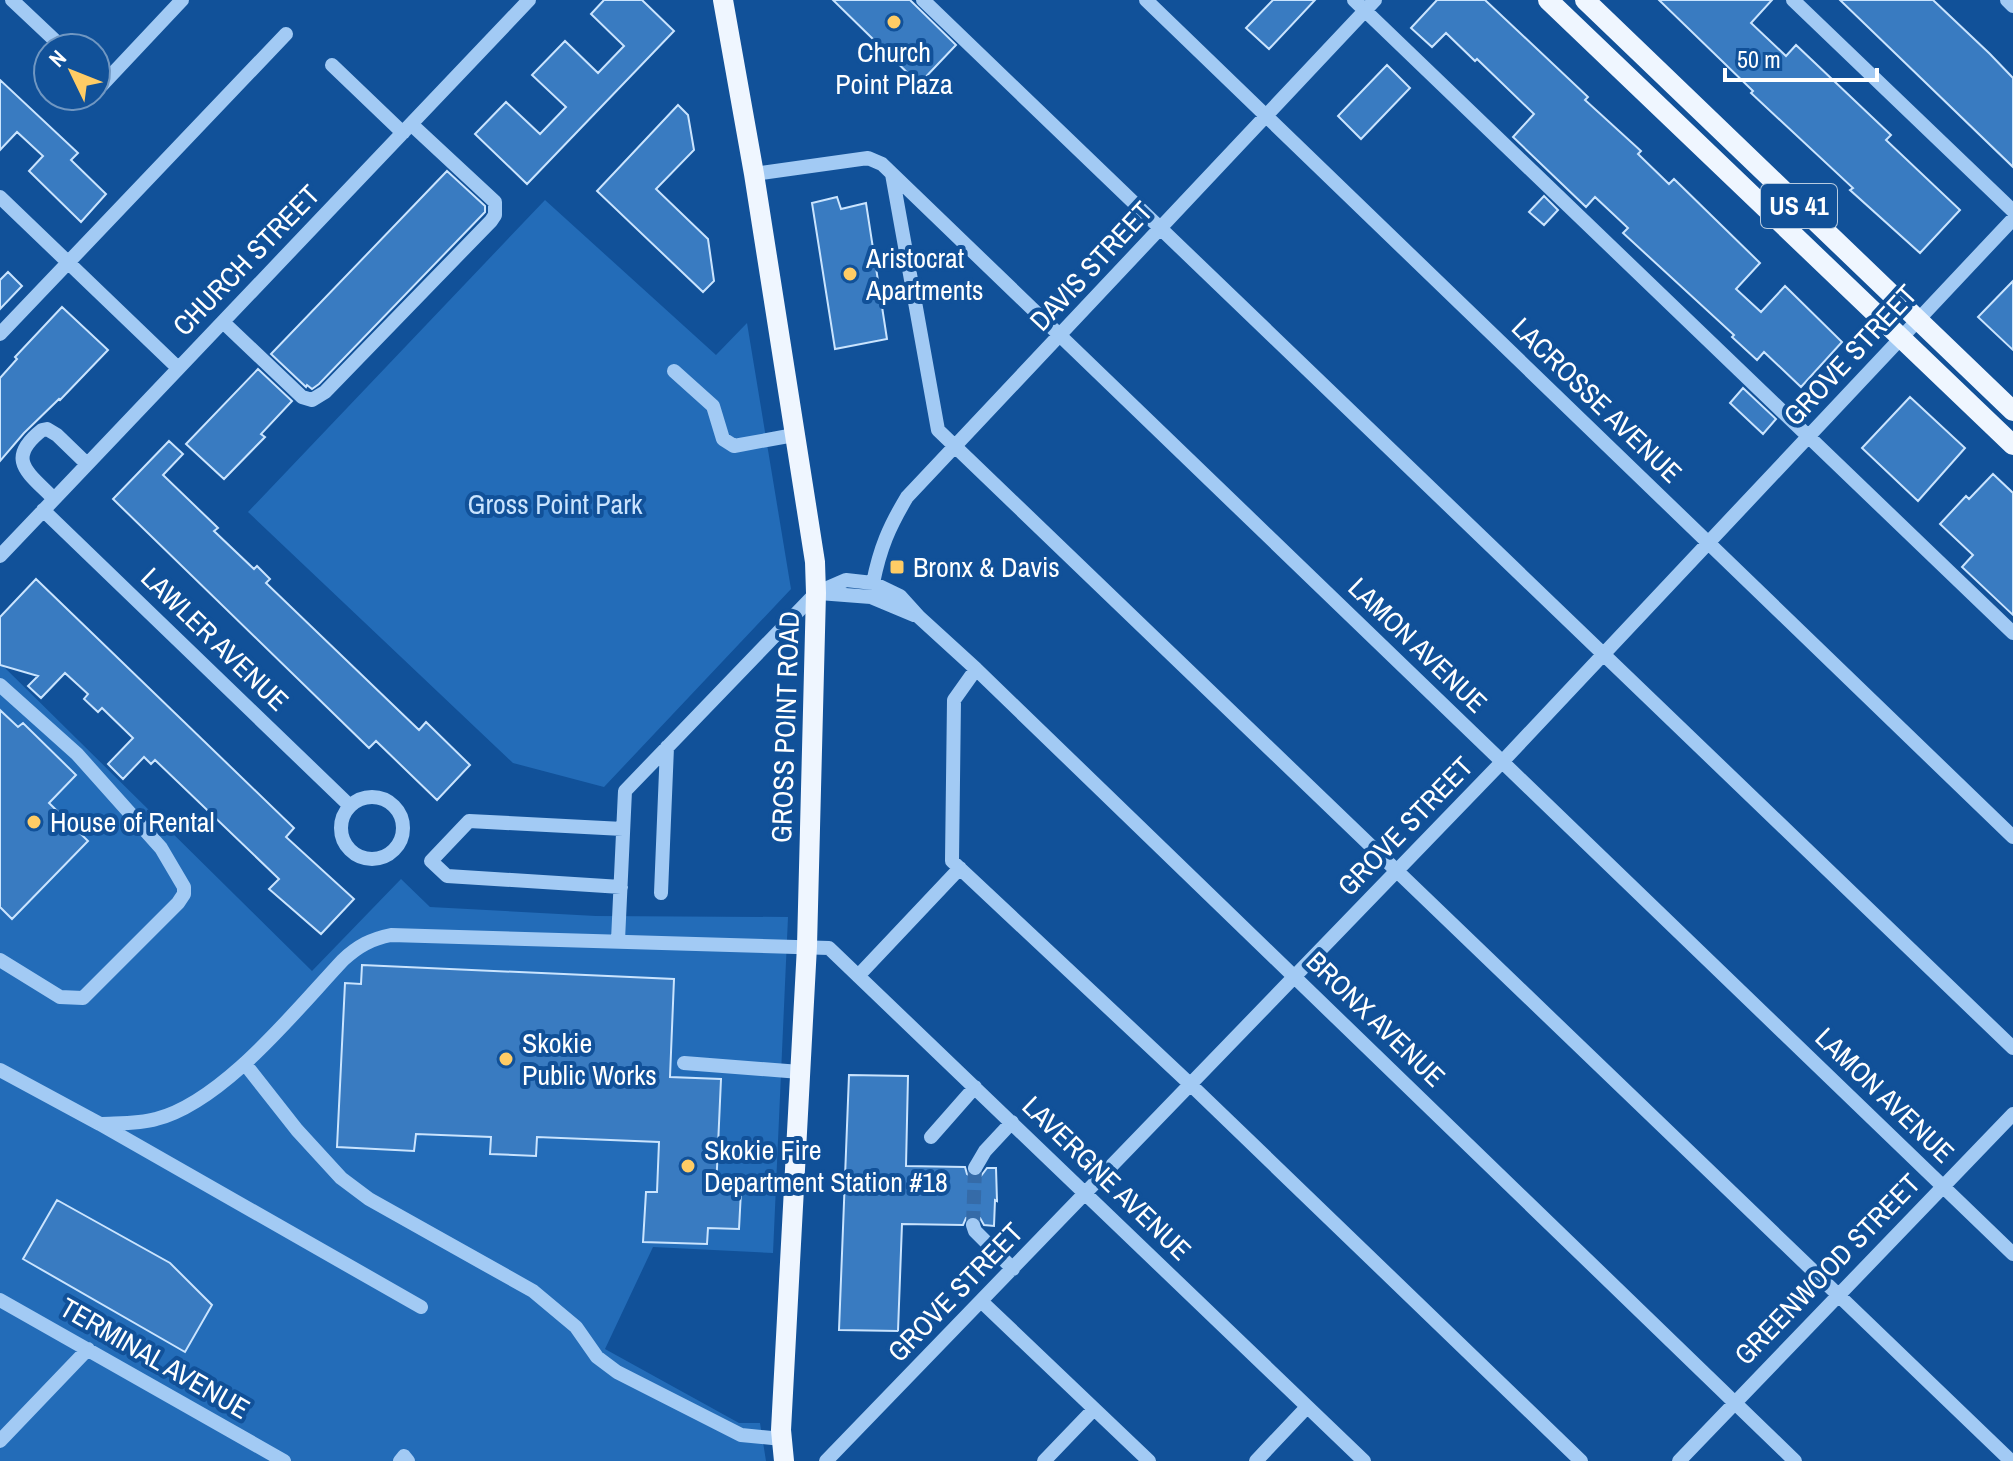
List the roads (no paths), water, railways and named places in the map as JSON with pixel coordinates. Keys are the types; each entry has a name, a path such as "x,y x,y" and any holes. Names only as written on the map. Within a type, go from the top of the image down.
{"main road":[{"name":"GROSS POINT ROAD","path":"723,0 754,174 815,562 807,946 782,1439 784,1461"},
{"name":"US 41","path":"1548,0 2013,445"},
{"name":"US 41","path":"1585,0 2013,411"}],"street":[{"path":"12,0 46,32"},
{"path":"112,74 182,0"},
{"name":"CHURCH STREET","path":"0,556 529,0"},
{"path":"923,0 2013,1048"},
{"name":"LACROSSE AVENUE","path":"1146,0 2013,837"},
{"path":"1793,0 2013,211"},
{"path":"2007,0 2013,6"},
{"path":"1365,4 2013,633"},
{"name":"DAVIS STREET","path":"873,583 880,549 890,524 907,497 1266,116 1365,4"},
{"path":"0,334 286,34"},
{"path":"223,322 302,397 312,400 325,392 495,215 495,202 332,65"},
{"name":"LAMON AVENUE","path":"754,174 868,158 882,164 2013,1254"},
{"path":"892,174 938,430 2011,1461"},
{"path":"0,197 178,368"},
{"name":"GROVE STREET","path":"826,1461 1397,872 2013,219"},
{"path":"674,371 713,406 723,439 734,446 794,435"},
{"path":"54,499 32,477 21,460 31,440 42,430 52,431 87,464"},
{"name":"LAWLER AVENUE","path":"43,510 350,806"},
{"path":"618,940 625,791 816,593 846,580 873,583"},
{"name":"BRONX AVENUE","path":"873,583 900,596 1795,1461"},
{"name":"BRONX AVENUE","path":"816,593 871,597 919,617"},
{"path":"976,669 954,700 952,861 1191,1085 1581,1461"},
{"path":"0,685 77,754 161,848 184,887 184,894 178,903 83,998 60,997 0,960"},
{"path":"661,893 667,747"},
{"path":"369,797 389,801 402,817 401,838 396,847 380,858 370,858 352,850 345,843 342,823 350,806 369,797"},
{"path":"621,887 447,876 431,861 469,821 623,829"},
{"path":"858,976 960,868"},
{"path":"100,1124 156,1119 198,1100 245,1064 343,960 374,938 391,935 807,946"},
{"name":"LAVERGNE AVENUE","path":"807,946 829,948 1364,1461"},
{"path":"684,1063 800,1072"},
{"path":"245,1064 297,1130 341,1178 369,1199 533,1291 576,1327 597,1357 617,1372 741,1435 782,1439"},
{"path":"0,1070 421,1307"},
{"path":"931,1137 975,1087"},
{"name":"GREENWOOD STREET","path":"1679,1461 2013,1114"},
{"path":"975,1168 985,1151 1012,1122"},
{"path":"973,1225 975,1231 1013,1269"},
{"name":"TERMINAL AVENUE","path":"0,1300 284,1461"},
{"path":"982,1302 1149,1461"},
{"path":"0,1441 88,1349"},
{"path":"1256,1461 1307,1407"},
{"path":"1044,1461 1094,1409"},
{"path":"400,1461 404,1456 408,1461"}],"tunnel":[{"path":"973,1225 975,1168"}],"place":[{"name":"Church Point Plaza","path":"894,22"},
{"name":"Aristocrat Apartments","path":"850,274"},
{"name":"Bronx & Davis","path":"897,567"},
{"name":"House of Rental","path":"34,822"},
{"name":"Skokie Public Works","path":"506,1059"},
{"name":"Skokie Fire Department Station #18","path":"688,1166"}],"park label":[{"name":"Gross Point Park","path":"555,504"}]}
